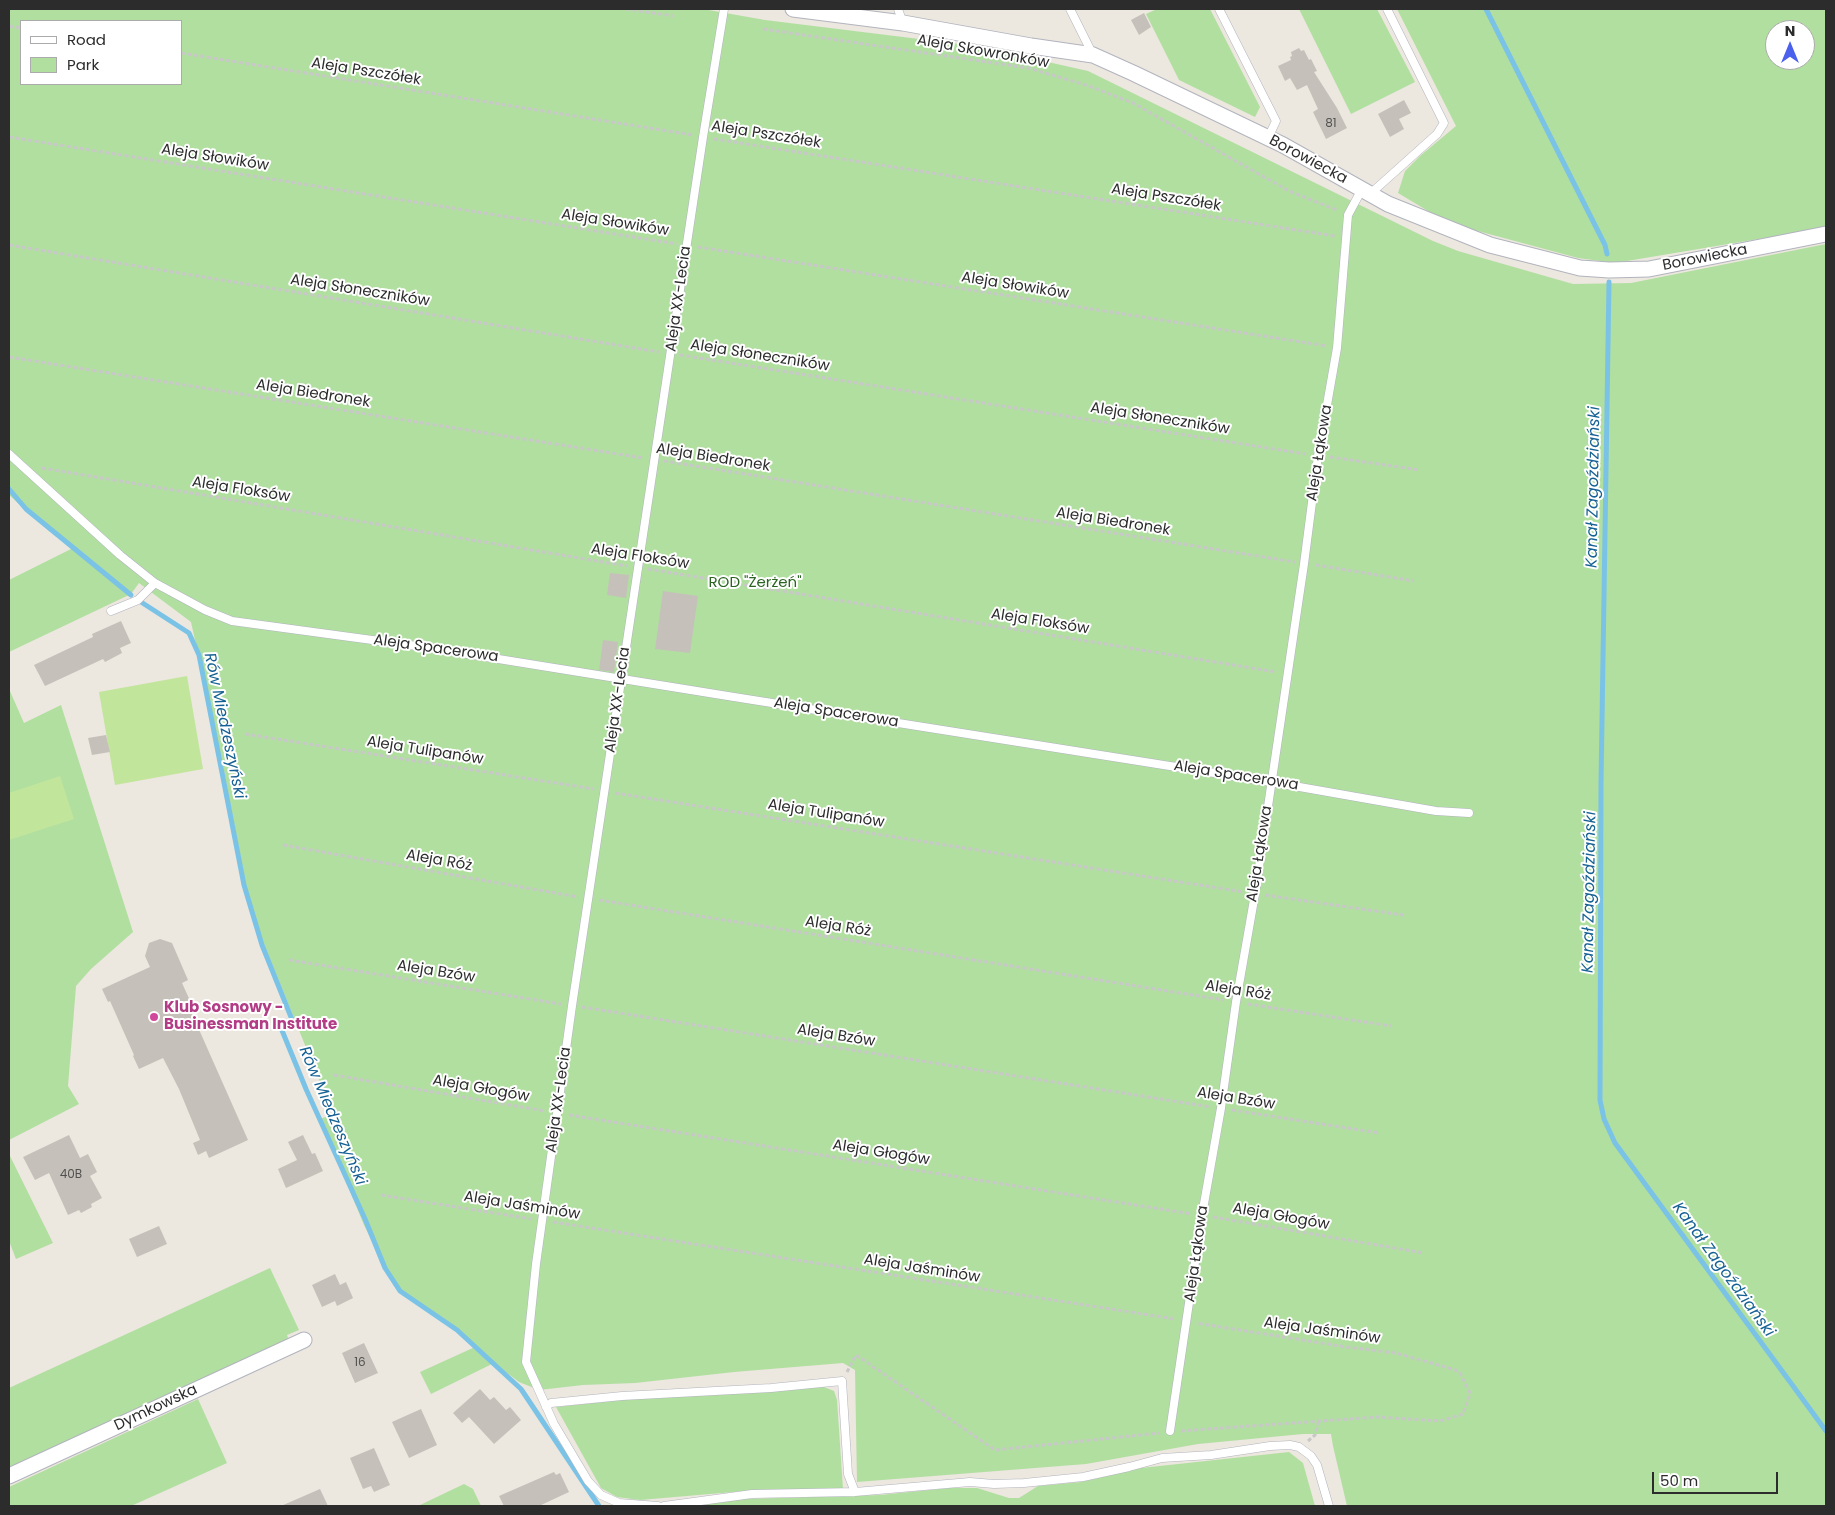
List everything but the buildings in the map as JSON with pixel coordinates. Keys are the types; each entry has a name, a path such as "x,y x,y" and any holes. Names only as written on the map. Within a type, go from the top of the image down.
{"street":[{"name":"Borowiecka","path":"793,9 900,16 1031,46 1093,56 1133,72 1268,138 1388,204 1490,245 1580,268 1609,270 1649,269 1826,234"},
{"name":"Dymkowska","path":"9,1476 304,1340"}],"lane":[{"name":"Aleja XX-Lecia","path":"658,1506 619,1503 601,1495 588,1481 546,1406 526,1362 536,1264 556,1113 686,246 724,9"},
{"path":"1070,9 1093,56"},
{"path":"1219,9 1276,121 1268,138"},
{"name":"Aleja Łąkowa","path":"1170,1432 1202,1215 1255,894 1304,564 1318,456 1337,348 1348,238 1348,215 1366,192 1437,134 1444,123 1387,9"},
{"name":"Aleja Spacerowa","path":"9,454 120,555 155,583 205,610 232,621 424,647 621,678 1271,782 1436,811 1469,812"},
{"path":"111,611 138,600 155,583"},
{"path":"546,1406 551,1403 622,1396 771,1388 842,1381 848,1474 856,1492"},
{"path":"664,1506 752,1494 856,1492 952,1482 1011,1484 1083,1477 1162,1458 1211,1455 1270,1446 1299,1447 1312,1456 1317,1465 1329,1506"}],"path":[{"path":"626,9 673,16"},
{"name":"Aleja Skowronków","path":"764,29 1028,68 1086,85 1134,103 1289,190 1348,215"},
{"name":"Aleja Pszczółek","path":"182,53 1348,238"},
{"name":"Aleja Słowików","path":"9,137 1337,348"},
{"name":"Aleja Słoneczników","path":"9,245 671,354 1318,456 1420,470"},
{"name":"Aleja Biedronek","path":"9,357 1414,581"},
{"name":"Aleja Floksów","path":"20,464 638,568 1287,674"},
{"name":"Aleja Tulipanów","path":"245,734 1255,894 1403,915"},
{"name":"Aleja Róż","path":"283,845 588,898 1391,1026"},
{"name":"Aleja Bzów","path":"289,960 1379,1133"},
{"name":"Aleja Głogów","path":"334,1076 1202,1215 1424,1253"},
{"name":"Aleja Jaśminów","path":"381,1195 1346,1347 1396,1353 1459,1371 1470,1393 1463,1414 1440,1420 1378,1417 1319,1420"},
{"path":"842,1381 856,1355 995,1450 1170,1432 1319,1420 1315,1434 1308,1440 1312,1456"}],"green space":[{"name":"ROD \"Żerżeń\"","path":"9,9 703,9 765,20 976,46 1088,71 1433,241 1458,251 1573,284 1631,283 1826,244 1826,1506 1347,1506 1331,1434 1303,1434 1198,1444 1086,1464 857,1482 855,1370 843,1363 635,1383 583,1385 539,1390 519,1382 494,1363 431,1394 420,1372 475,1347 454,1329 394,1285 364,1225 320,1119 333,1114 251,912 224,771 191,622 139,583 131,594 9,652 9,580 73,548 49,531 9,495"},
{"path":"1157,9 1210,9 1260,107 1255,117 1179,80 1146,14"},
{"path":"1299,9 1377,9 1415,82 1351,114"},
{"path":"1397,9 1826,9 1826,226 1615,263 1578,258 1448,223 1398,193 1405,171 1456,126"},
{"path":"187,676 203,769 115,785 99,692"},
{"path":"9,689 24,723 61,705 133,932 91,969 76,986 68,1086 79,1104 9,1140"},
{"path":"60,776 74,819 9,840 9,793"},
{"path":"9,1156 53,1243 16,1259 9,1241"},
{"path":"270,1268 299,1330 287,1335 289,1341 9,1469 9,1388"},
{"path":"824,1387 834,1391 837,1400 843,1489 745,1491 640,1500 617,1497 601,1488 556,1407 640,1398"},
{"path":"198,1399 227,1463 131,1506 9,1506 9,1487"},
{"path":"1289,1452 1303,1463 1315,1506 685,1506 743,1499 880,1495 949,1488 977,1488 1009,1498 1019,1498 1038,1486 1081,1482 1141,1468"},
{"path":"464,1484 473,1489 481,1506 418,1506"}],"waterway":[{"name":"Kanał Zagoździański","path":"1486,9 1605,245 1607,254"},
{"name":"Kanał Zagoździański","path":"1609,282 1601,783 1600,1100 1604,1119 1615,1143 1826,1431"},
{"name":"Rów Miedzeszyński","path":"9,489 26,509 131,595"},
{"name":"Rów Miedzeszyński","path":"141,602 189,633 199,655 244,885 262,945 293,1022 281,1028 385,1268 400,1291 457,1330 521,1389 599,1506"}],"place":[{"name":"Klub Sosnowy - Businessman Institute","path":"154,1017"}]}
